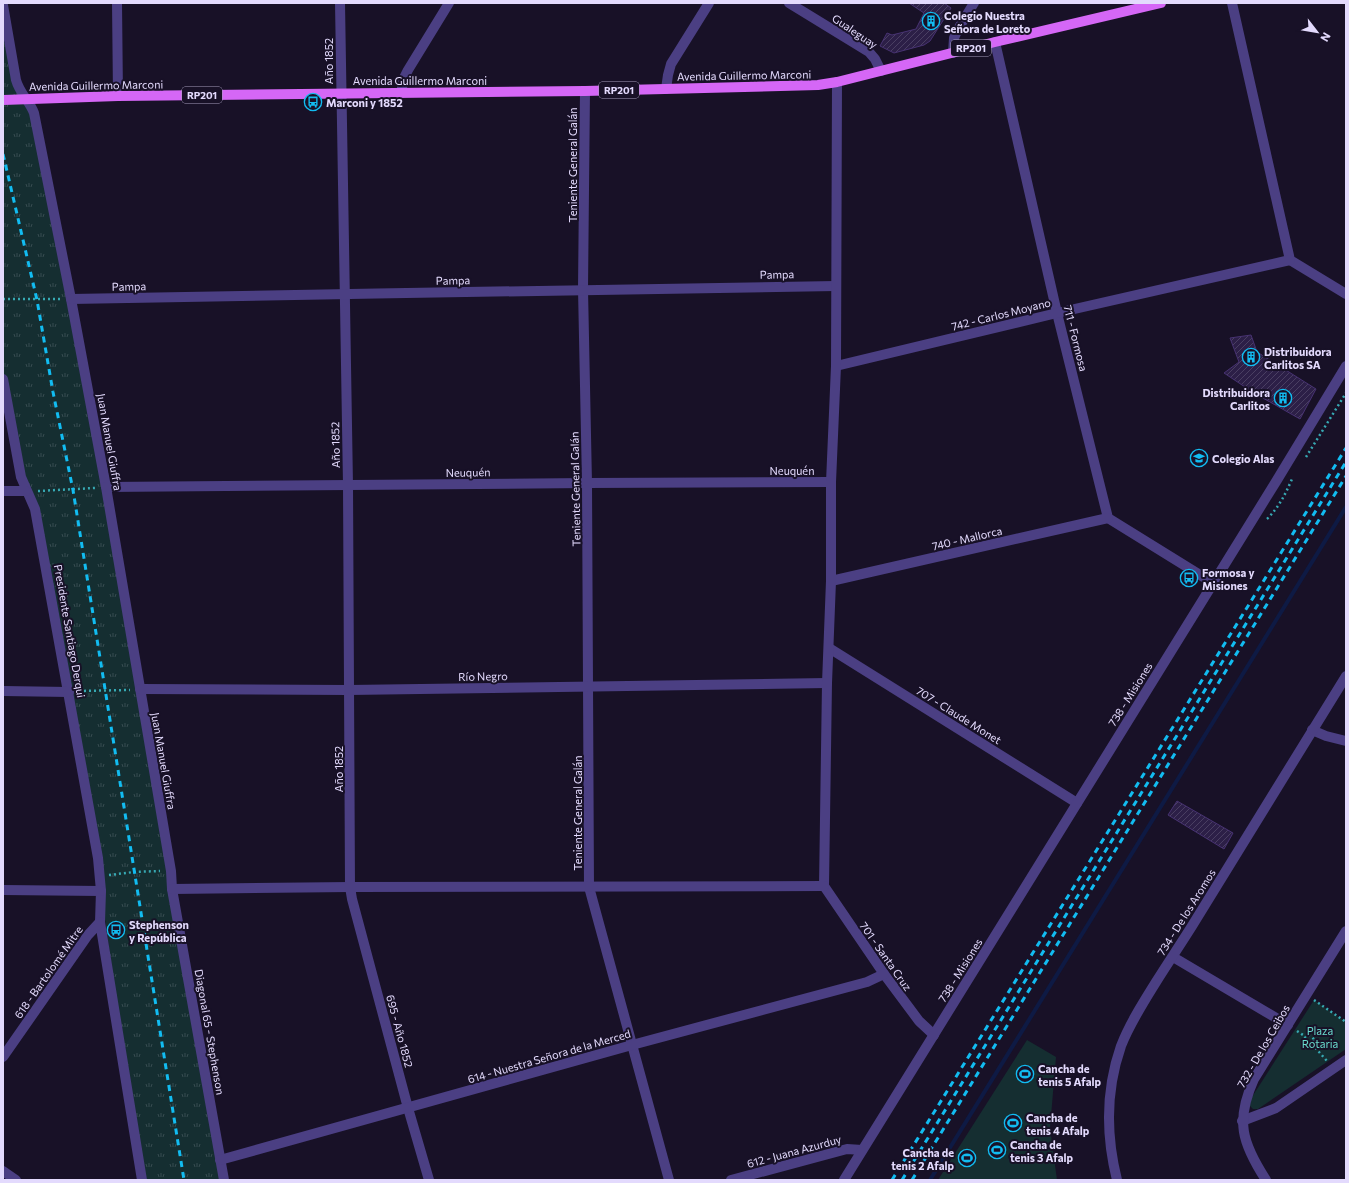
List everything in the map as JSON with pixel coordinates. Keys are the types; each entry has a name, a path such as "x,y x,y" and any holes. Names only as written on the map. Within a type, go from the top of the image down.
{"main road":[{"name":"RP201","path":"837,82 995,42 1161,3"},
{"name":"Avenida Guillermo Marconi","path":"3,100 24,98 118,96 585,91 818,85 837,82"}],"street":[{"path":"117,3 118,96"},
{"name":"Año 1852","path":"340,3 348,485 350,887"},
{"path":"401,92 404,78 408,70 449,3"},
{"path":"666,89 671,64 709,3"},
{"name":"Gualeguay","path":"790,3 869,52 875,59 881,71"},
{"path":"953,53 954,38 974,3"},
{"path":"1232,3 1290,260 1346,294"},
{"name":"Juan Manuel Giuffra","path":"3,5 18,87 24,98 32,107 34,113 71,299 106,487 171,871 172,889"},
{"name":"711 - Formosa","path":"995,42 1057,313 1108,518"},
{"path":"172,889 824,886 827,683 831,581 831,482 836,366 837,82"},
{"name":"Teniente General Galán","path":"585,91 583,289 587,483 589,887 669,1180"},
{"name":"742 - Carlos Moyano","path":"836,366 1057,313 1290,260"},
{"name":"Pampa","path":"71,299 583,289 836,286"},
{"name":"738 - Misiones","path":"844,1180 1346,366"},
{"name":"Presidente Santiago Derqui","path":"3,379 21,477 35,509 98,858 100,891"},
{"name":"Neuquén","path":"106,487 831,482"},
{"path":"3,492 26,491"},
{"path":"1108,518 1213,583"},
{"name":"740 - Mallorca","path":"831,581 1108,518"},
{"name":"707 - Claude Monet","path":"829,648 1077,803"},
{"name":"734 - De los Aromos","path":"1117,1180 1109,1136 1109,1113 1115,1067 1122,1045 1135,1016 1346,676"},
{"name":"Río Negro","path":"140,689 349,690 827,683"},
{"path":"3,691 68,692"},
{"path":"1312,730 1326,736 1346,741"},
{"name":"701 - Santa Cruz","path":"824,886 884,974 919,1021 934,1035"},
{"name":"695 - Año 1852","path":"350,887 408,1108 429,1180"},
{"name":"Diagonal 65 - Stephenson","path":"172,889 224,1180"},
{"path":"3,890 100,891 100,922 142,1180"},
{"name":"618 - Bartolomé Mitre","path":"3,1057 88,935 100,922"},
{"name":"732 - De los Ceibos","path":"1266,1180 1251,1155 1245,1137 1242,1121 1243,1110 1251,1086 1346,931"},
{"path":"1172,957 1288,1026"},
{"name":"614 - Nuestra Señora de la Merced","path":"220,1160 632,1045 867,982 884,974"},
{"path":"1242,1121 1276,1108 1346,1060"},
{"name":"612 - Juana Azurduy","path":"732,1180 847,1149 862,1150"},
{"path":"3,1171 16,1180"}],"path":[{"path":"3,299 71,299"},
{"path":"26,491 106,487"},
{"path":"68,692 140,689"},
{"path":"99,876 134,872 171,871"},
{"path":"1307,995 1346,1022"},
{"path":"1312,1044 1333,1069"}],"green space":[{"path":"3,5 16,80 32,107 71,299 224,1180 142,1180 101,891 69,692 3,379"},
{"name":"Plaza Rotaria","path":"1314,1000 1346,1022 1346,1049 1258,1109 1253,1109 1250,1106 1250,1100"},
{"path":"1027,1040 1056,1057 1050,1128 1057,1180 938,1180"}],"building":[{"name":"Colegio Nuestra Señora de Loreto","path":"909,3 944,3 951,8 930,41 924,45 894,53 880,46 887,33 892,35 916,29 924,13"},
{"path":"1251,335 1257,352 1316,389 1300,419 1254,393 1224,373 1239,362 1230,338"},
{"path":"1177,801 1233,833 1224,849 1168,815"}],"waterway":[{"path":"930,1180 1346,507"}],"railway":[{"path":"3,154 37,300 53,392 73,490 184,1180"},
{"path":"892,1180 1346,448"},
{"path":"902,1180 1346,462"},
{"path":"912,1180 1346,476"}],"place":[{"name":"Colegio Nuestra Señora de Loreto","path":"931,21"},
{"name":"Marconi y 1852","path":"313,102"},
{"name":"Distribuidora Carlitos SA","path":"1251,357"},
{"name":"Distribuidora Carlitos","path":"1283,398"},
{"name":"Colegio Alas","path":"1199,458"},
{"name":"Formosa y Misiones","path":"1189,578"},
{"name":"Stephenson y República","path":"116,930"},
{"name":"Cancha de tenis 5 Afalp","path":"1025,1074"},
{"name":"Cancha de tenis 4 Afalp","path":"1013,1123"},
{"name":"Cancha de tenis 3 Afalp","path":"997,1150"},
{"name":"Cancha de tenis 2 Afalp","path":"967,1158"}]}
